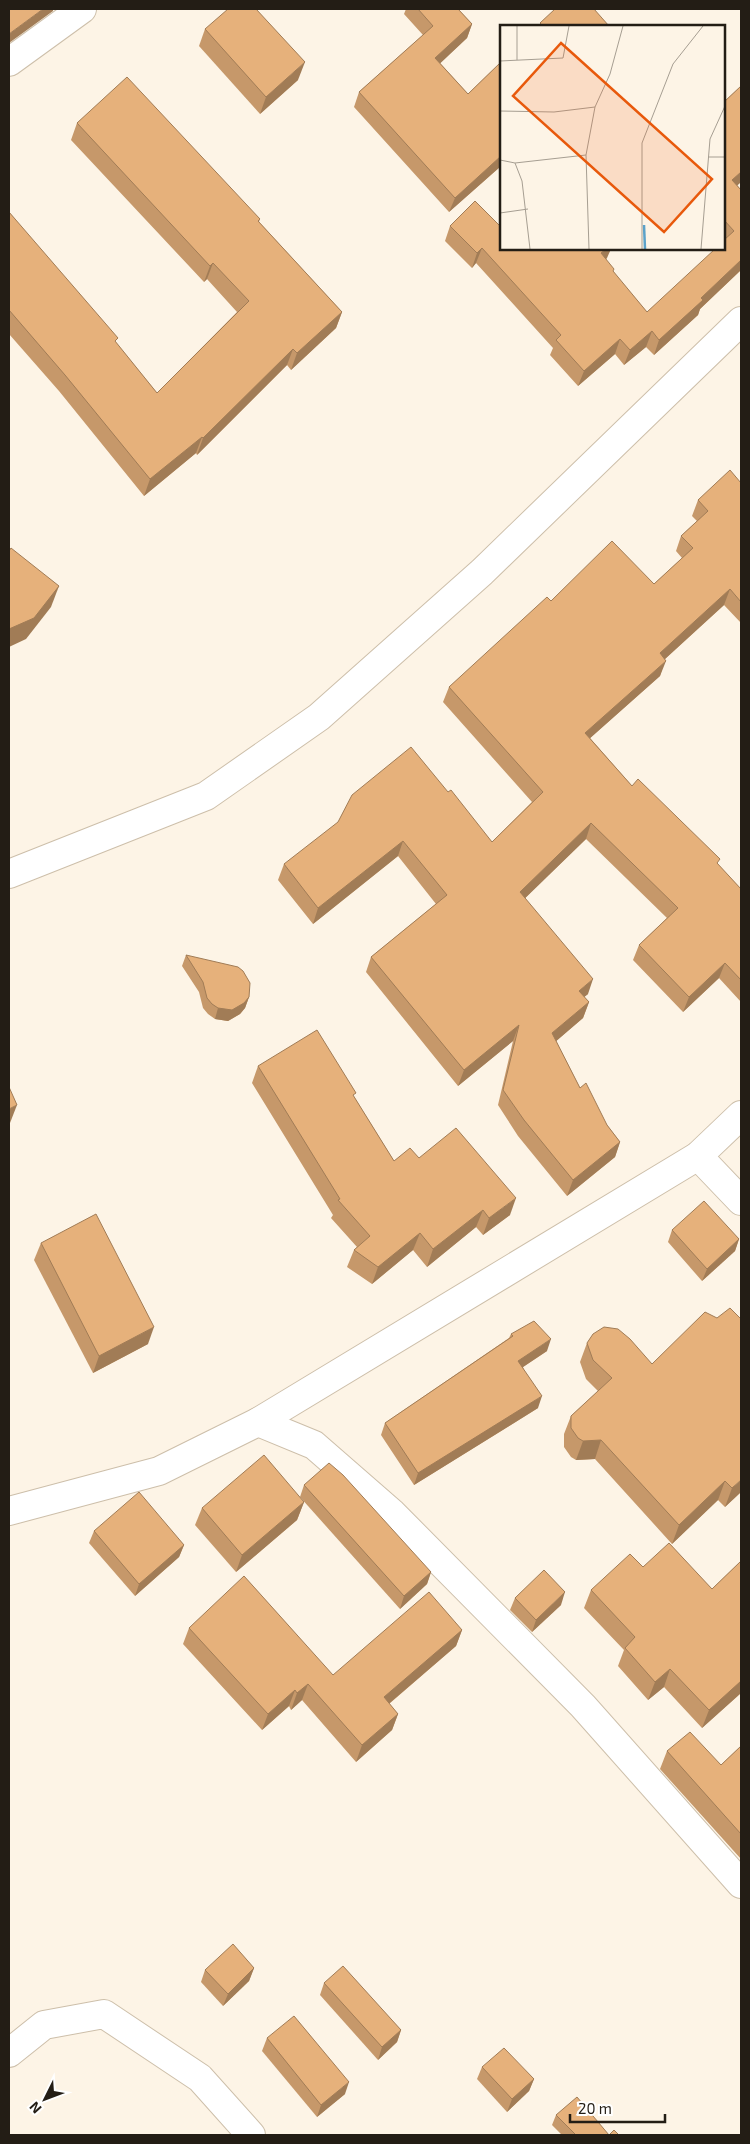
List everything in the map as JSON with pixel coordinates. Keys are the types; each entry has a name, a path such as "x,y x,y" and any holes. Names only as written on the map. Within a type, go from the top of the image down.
{"street":[{"path":"9,62 82,9"},
{"path":"9,874 206,796 319,717 482,572 741,321"},
{"path":"9,1511 159,1471 258,1422 698,1156 741,1115"},
{"path":"698,1156 741,1201"},
{"path":"258,1422 314,1445 392,1513 583,1706 741,1884"},
{"path":"9,2053 44,2025 104,2014 200,2078 251,2135"}],"building":[{"path":"9,9 43,9 9,34"},
{"path":"228,9 256,9 305,62 266,97 205,29"},
{"path":"418,9 458,9 472,24 435,58 468,94 500,63 500,157 455,198 359,92 433,26"},
{"path":"555,9 594,9 608,25 542,25 540,23"},
{"path":"127,77 260,219 258,221 342,312 297,353 293,349 203,438 150,479 9,310 9,212 118,338 115,341 157,393 249,301 213,263 210,266 77,123"},
{"path":"741,86 741,172 732,180 741,190 741,260 701,298 703,300 659,340 652,331 630,350 620,339 584,371 556,340 561,335 482,248 477,253 450,226 475,201 500,226 500,250 605,250 601,253 614,269 613,271 647,312 714,250 725,250 725,239 734,231 725,221 725,101"},
{"path":"730,470 741,483 741,602 730,589 660,653 666,661 585,733 632,786 638,779 720,859 717,863 741,889 741,980 725,963 689,997 639,945 678,908 591,823 520,892 593,979 579,991 589,1002 552,1033 580,1088 586,1083 607,1125 620,1142 573,1180 524,1120 503,1090 519,1025 464,1070 371,957 447,895 403,841 318,908 284,864 338,822 352,795 411,747 448,792 451,790 492,842 543,792 449,687 547,597 551,601 612,541 654,584 693,548 681,536 708,511 698,500"},
{"path":"11,548 59,586 34,618 9,629 9,551"},
{"path":"186,955 238,967 243,971 250,983 249,997 244,1003 232,1010 218,1008 212,1004 207,998 203,982"},
{"path":"317,1030 356,1093 353,1095 394,1161 410,1148 419,1158 456,1128 516,1198 489,1218 483,1210 433,1249 420,1233 378,1267 354,1250 370,1236 338,1200 340,1199 258,1066"},
{"path":"9,1087 17,1105 9,1109"},
{"path":"704,1201 739,1239 707,1269 672,1230"},
{"path":"96,1214 154,1327 99,1356 41,1243"},
{"path":"730,1308 741,1319 741,1480 732,1488 725,1481 679,1525 601,1440 583,1441 578,1438 571,1428 571,1416 612,1378 593,1360 587,1343 593,1334 604,1327 618,1329 630,1339 652,1364 705,1312 717,1318"},
{"path":"534,1321 551,1339 518,1361 542,1396 418,1473 385,1423 513,1336 511,1334"},
{"path":"264,1455 304,1502 242,1555 202,1508"},
{"path":"329,1463 343,1475 431,1572 404,1596 304,1485"},
{"path":"139,1492 184,1545 139,1584 94,1531"},
{"path":"669,1543 712,1589 741,1561 741,1681 709,1710 670,1669 655,1682 625,1648 635,1637 591,1590 630,1554 643,1567"},
{"path":"544,1570 565,1592 536,1620 515,1598"},
{"path":"244,1576 333,1675 429,1592 462,1630 384,1697 398,1714 362,1745 308,1684 297,1693 295,1690 268,1714 189,1628"},
{"path":"690,1732 721,1765 741,1746 741,1834 667,1751"},
{"path":"233,1944 254,1968 228,1994 205,1970"},
{"path":"343,1966 401,2030 382,2047 324,1983"},
{"path":"294,2016 349,2082 321,2105 267,2038"},
{"path":"504,2048 534,2079 512,2099 482,2067"},
{"path":"577,2097 609,2135 576,2135 556,2115"},
{"path":"614,2130 619,2135 609,2135"}]}
